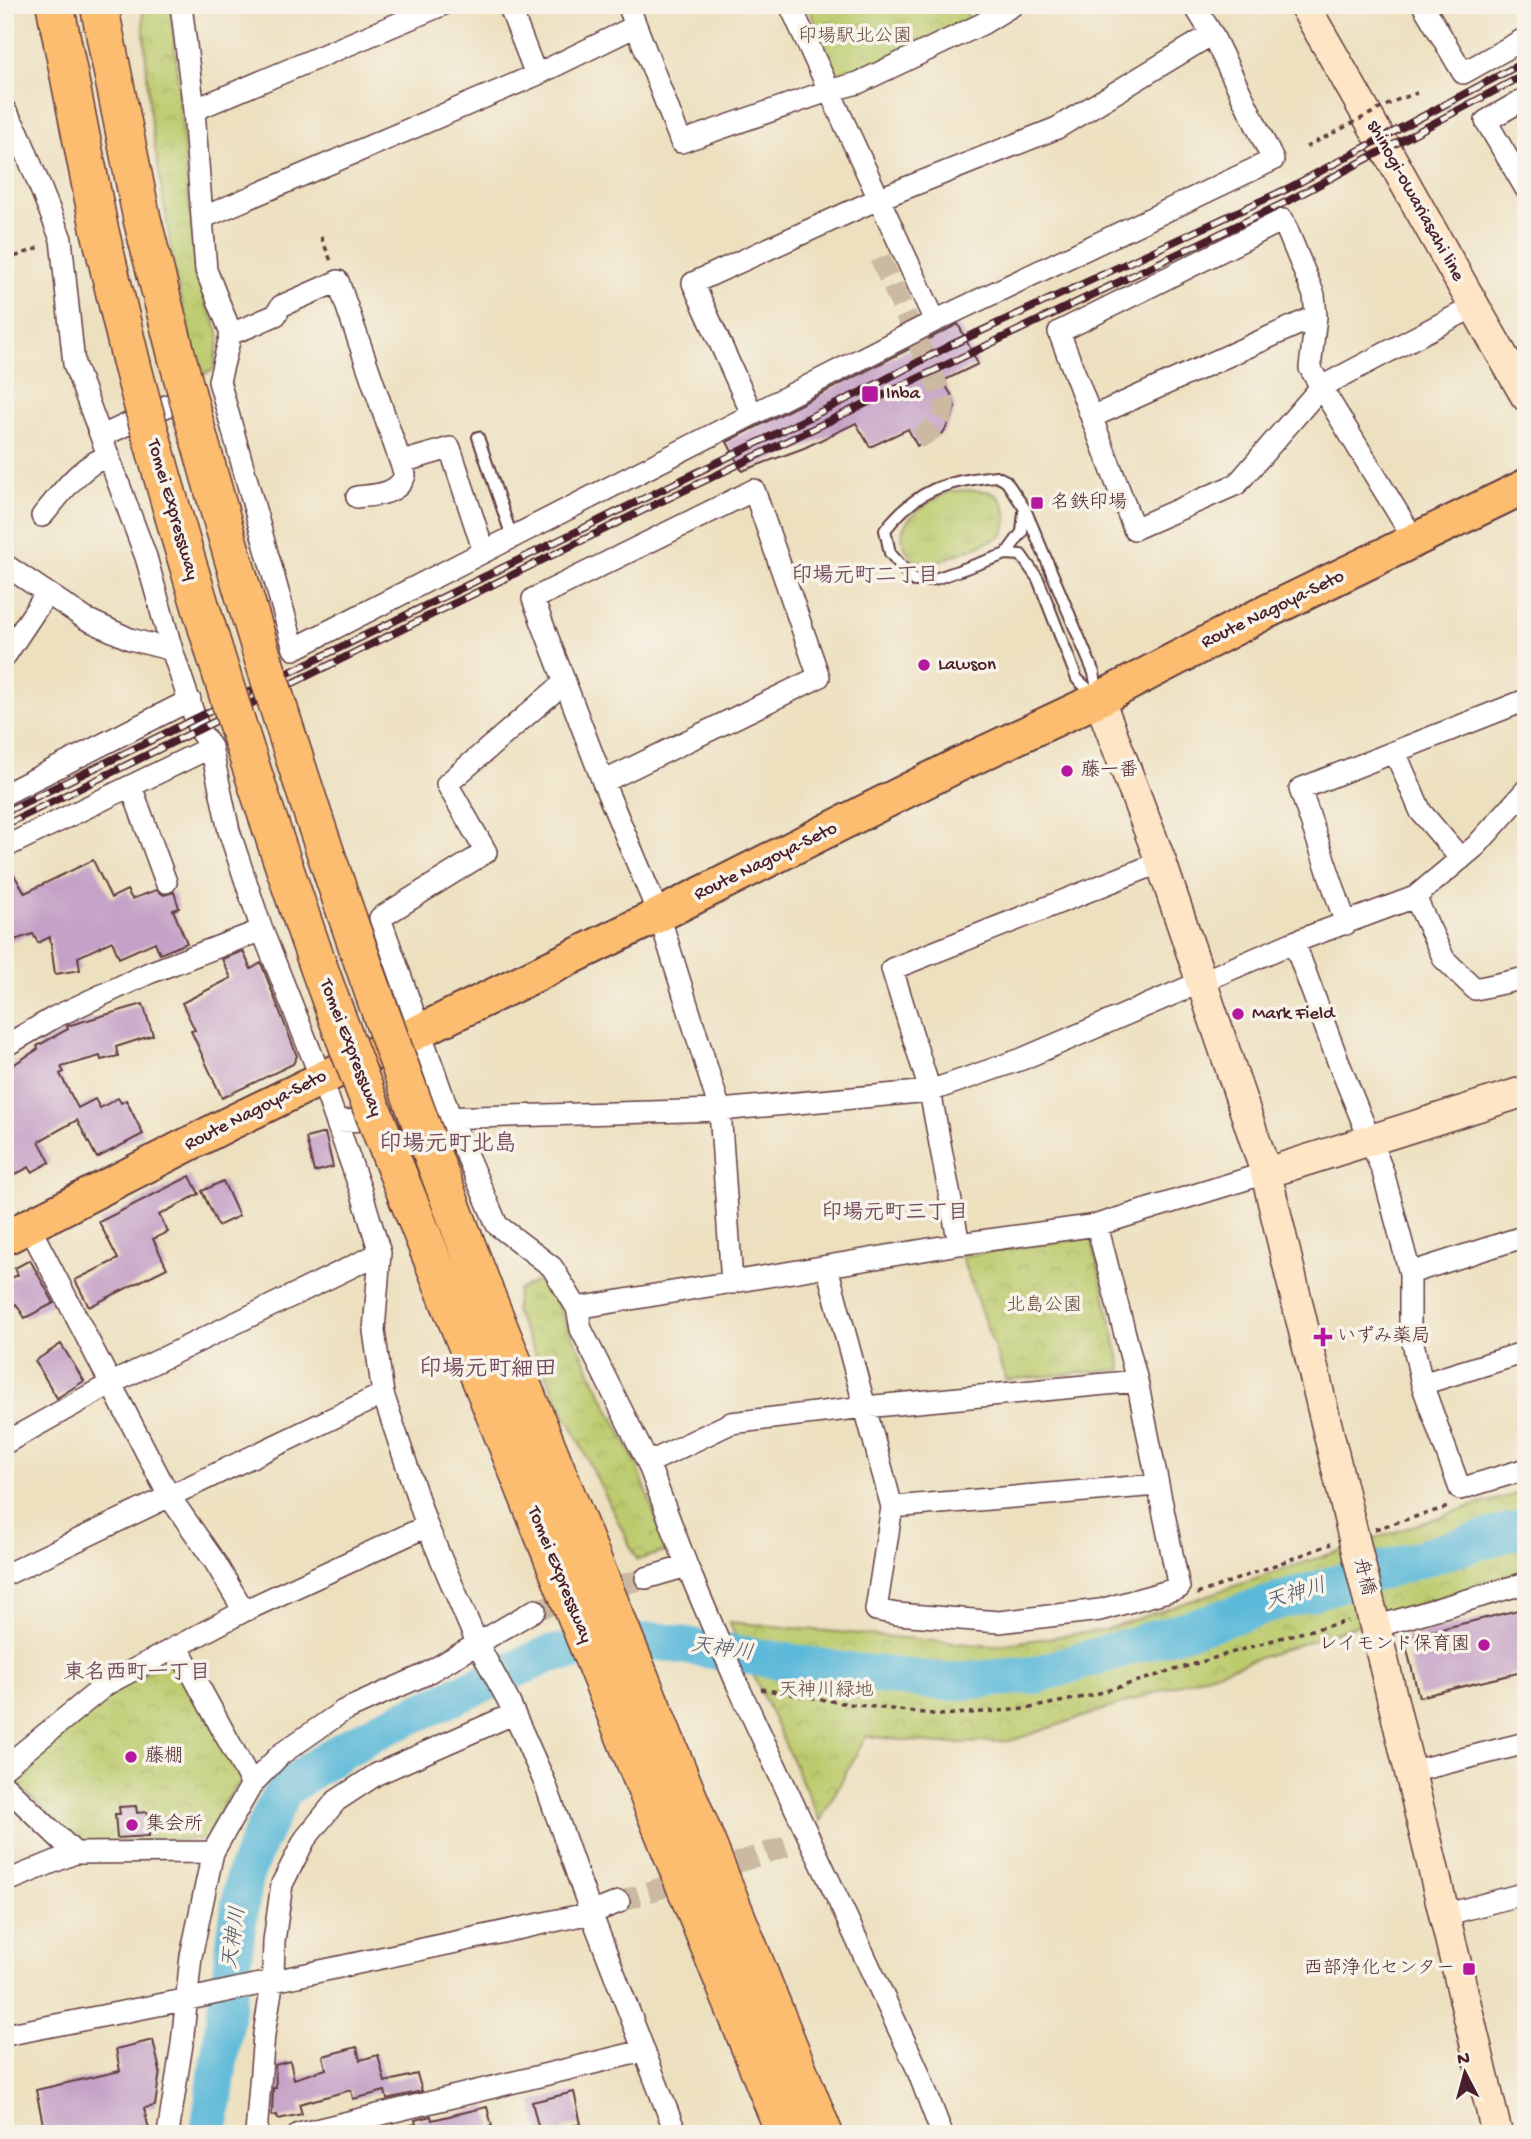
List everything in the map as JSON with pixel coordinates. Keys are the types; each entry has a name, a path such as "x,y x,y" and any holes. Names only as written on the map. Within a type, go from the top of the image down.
{"highway":[{"name":"Tomei Expressway","path":"55,5 99,227 132,365 191,579 258,789 323,978 451,1306 785,2134"},
{"name":"Tomei Expressway","path":"99,5 142,219 177,357 246,604 311,812 428,1146 824,2134"}],"main road":[{"name":"Route Nagoya-Seto","path":"17,1232 321,1079 659,915 958,765 1098,699 1260,615 1526,486"}],"street":[{"path":"181,5 194,110 206,270 231,333 219,381 294,649 935,321 1273,160 1212,34 1195,5"},
{"path":"194,110 442,5"},
{"path":"509,5 536,75"},
{"path":"628,5 681,142 858,83 977,15 1013,5"},
{"path":"790,5 935,321"},
{"name":"shinogi-owariasahi line","path":"1304,5 1526,396"},
{"path":"1423,5 1463,73 1526,38"},
{"path":"202,218 536,75 636,26"},
{"path":"752,414 693,284 878,199 1057,128 1212,34"},
{"path":"1526,98 1486,121 1526,189"},
{"path":"5,110 18,131 61,239 74,364 146,557 172,650 199,730 211,747 229,831 262,930 321,1079 380,1253 374,1331 383,1394 427,1526 479,1647 545,1783 591,1913 676,2134"},
{"path":"1415,541 1321,387 1310,368 1317,316 1314,295 1283,220 1059,332 1134,529 1237,484 1321,387 1474,307"},
{"path":"231,333 247,329 276,315 281,306 338,281 405,475 402,482 390,492 358,497"},
{"path":"1092,417 1317,316"},
{"path":"42,516 79,475 101,458 106,446 219,381"},
{"path":"402,462 450,448 484,552"},
{"path":"603,782 819,677 754,489 533,599 603,782 659,915 720,1110 732,1283"},
{"path":"5,565 86,619 130,639 172,650"},
{"path":"5,656 47,593"},
{"path":"565,682 447,784 486,852 380,918 451,1119 497,1225 552,1267 577,1308 581,1329 648,1462 687,1566 803,1843 916,2066 942,2134"},
{"path":"5,794 190,699"},
{"name":"舟橋","path":"1098,699 1161,862 1265,1173 1497,2134"},
{"path":"1346,924 1300,789 1526,700"},
{"path":"5,847 211,747"},
{"path":"1395,752 1421,812 1461,859"},
{"path":"131,786 166,882"},
{"path":"336,1121 720,1110 930,1091 1022,1059 1294,942 1415,897 1522,803"},
{"path":"959,1244 930,1091 892,969 1161,862"},
{"path":"1415,897 1444,959 1475,989 1526,978"},
{"path":"5,1046 55,1017 149,973 262,930"},
{"path":"1294,942 1383,1171 1409,1273 1410,1329 1422,1384 1460,1489 1526,1469"},
{"path":"577,1308 959,1244 1097,1225 1526,1091"},
{"path":"827,1267 892,1507 876,1610 999,1622 1100,1610 1179,1588 1137,1381 1097,1225"},
{"path":"17,1232 112,1383 169,1496 215,1562 244,1611"},
{"path":"1409,1273 1526,1236"},
{"path":"5,1443 112,1383 380,1253"},
{"path":"1422,1384 1526,1352"},
{"path":"648,1462 731,1423 865,1407 1137,1381"},
{"path":"5,1575 383,1394"},
{"path":"892,1507 1158,1485"},
{"path":"5,1767 107,1684 244,1611 427,1526"},
{"path":"646,1578 687,1566"},
{"path":"1372,1617 1526,1583"},
{"path":"168,2134 192,1998 191,1956 213,1852 252,1784 281,1754 343,1711 479,1647 535,1610"},
{"path":"177,1646 252,1784"},
{"path":"256,2134 264,2034 273,1979 274,1941 282,1884 305,1839 336,1801 377,1774 510,1707"},
{"path":"1410,1772 1526,1743"},
{"path":"5,1786 75,1853"},
{"path":"5,1882 75,1853 213,1852"},
{"path":"1444,1915 1526,1893"},
{"path":"5,2035 591,1913 619,1902"},
{"path":"299,2134 643,2051"}],"lane":[{"path":"478,437 512,537"},
{"path":"996,476 1006,481 1024,509 1094,673 1098,699 1077,679 1038,579 1021,555 1006,554 936,579 914,581 890,553 886,530 896,516 916,497 964,479 996,476"},
{"path":"1006,554 1022,532 1024,509"}],"path":[{"path":"1306,147 1417,93"},
{"path":"321,237 338,281"},
{"path":"5,254 17,256"},
{"path":"1179,1588 1197,1594 1458,1504"},
{"path":"738,1686 849,1704 941,1715 1025,1709 1090,1696 1280,1638 1372,1617"}],"green space":[{"path":"142,5 171,5 196,274 220,337 213,370 199,376 175,275 150,115"},
{"name":"印場駅北公園","path":"807,5 963,5 970,21 839,79"},
{"path":"970,490 990,492 1002,501 1007,519 1001,537 932,564 912,560 902,537 910,518 945,493"},
{"name":"北島公園","path":"1091,1237 1122,1369 1006,1380 961,1256"},
{"path":"544,1278 638,1467 667,1551 637,1560 515,1312 518,1290"},
{"name":"天神川緑地","path":"1526,1491 1526,1569 1010,1741 939,1744 866,1736 820,1821 729,1622 990,1646 1104,1630 1466,1508"},
{"path":"170,1661 176,1661 242,1780 226,1800 207,1839 77,1843 9,1775 127,1681"}],"building":[{"path":"958,324 978,364 943,381 955,407 943,433 917,446 908,429 870,447 856,423 804,448 742,471 727,442"},
{"path":"5,860 25,893 93,860 111,898 127,890 132,899 156,890 164,895 174,892 179,908 173,910 187,943 160,954 155,942 119,958 112,941 78,957 80,970 55,974 50,937 38,943 33,934 5,943"},
{"path":"243,951 251,969 261,963 297,1056 293,1064 222,1098 191,1031 195,1030 182,1003 231,978 222,959"},
{"path":"143,1004 153,1035 116,1047 118,1056 101,1060 100,1056 61,1067 64,1072 60,1074 78,1108 95,1099 100,1108 118,1098 121,1103 126,1100 143,1134 97,1158 77,1120 39,1141 50,1162 32,1172 29,1167 5,1180 5,1070 38,1049 37,1046 68,1029 67,1026"},
{"path":"325,1133 333,1167 314,1172 306,1138"},
{"path":"190,1176 199,1194 159,1215 168,1232 153,1239 167,1268 89,1307 75,1280 118,1259 99,1222"},
{"path":"223,1181 239,1216 218,1226 202,1191"},
{"path":"30,1260 54,1303 25,1318 16,1304 5,1309 5,1281 18,1275 15,1268"},
{"path":"61,1344 84,1381 57,1398 35,1361"},
{"path":"1526,1608 1526,1671 1419,1697 1404,1638"},
{"name":"集会所","path":"136,1806 137,1813 147,1812 149,1836 117,1838 115,1814 120,1814 119,1807"},
{"path":"153,2040 160,2071 155,2106 144,2108 150,2134 118,2134 117,2129 100,2134 45,2134 36,2090 120,2071 116,2049"},
{"path":"357,2047 360,2060 378,2055 385,2082 417,2074 422,2091 387,2099 385,2091 353,2099 351,2090 299,2104 302,2114 278,2119 277,2115 272,2116 273,2088 276,2088 275,2065 290,2061 294,2079 326,2069 323,2056"},
{"path":"574,2092 581,2124 563,2128 564,2134 540,2134 532,2102"},
{"path":"487,2107 492,2126 489,2127 491,2134 402,2134 402,2127 416,2124 415,2120 431,2116 432,2120"}],"waterway":[{"name":"天神川","path":"209,2134 244,1877 258,1842 284,1789 329,1758 381,1729 550,1654 655,1641 851,1672 947,1682 1035,1675 1526,1527"}],"tunnel":[{"path":"880,258 944,400 941,420 927,433 914,440"},
{"path":"535,1610 646,1578"},
{"path":"619,1902 793,1844"}],"railway":[{"path":"5,812 867,389 949,346 1289,188 1526,61"},
{"path":"5,825 658,503 1288,201 1526,74"}],"place":[{"name":"Inba","path":"870,394"},
{"name":"名鉄印場","path":"1037,503"},
{"name":"Lawson","path":"924,665"},
{"name":"藤一番","path":"1067,771"},
{"name":"Mark Field","path":"1238,1014"},
{"name":"いずみ薬局","path":"1323,1337"},
{"name":"レイモンド保育園","path":"1484,1645"},
{"name":"藤棚","path":"131,1757"},
{"name":"集会所","path":"132,1825"},
{"name":"西部浄化センター","path":"1469,1969"}],"district":[{"name":"印場元町二丁目","path":"865,577"},
{"name":"印場元町北島","path":"448,1145"},
{"name":"印場元町三丁目","path":"895,1214"},
{"name":"印場元町細田","path":"488,1370"},
{"name":"東名西町一丁目","path":"137,1674"}]}
